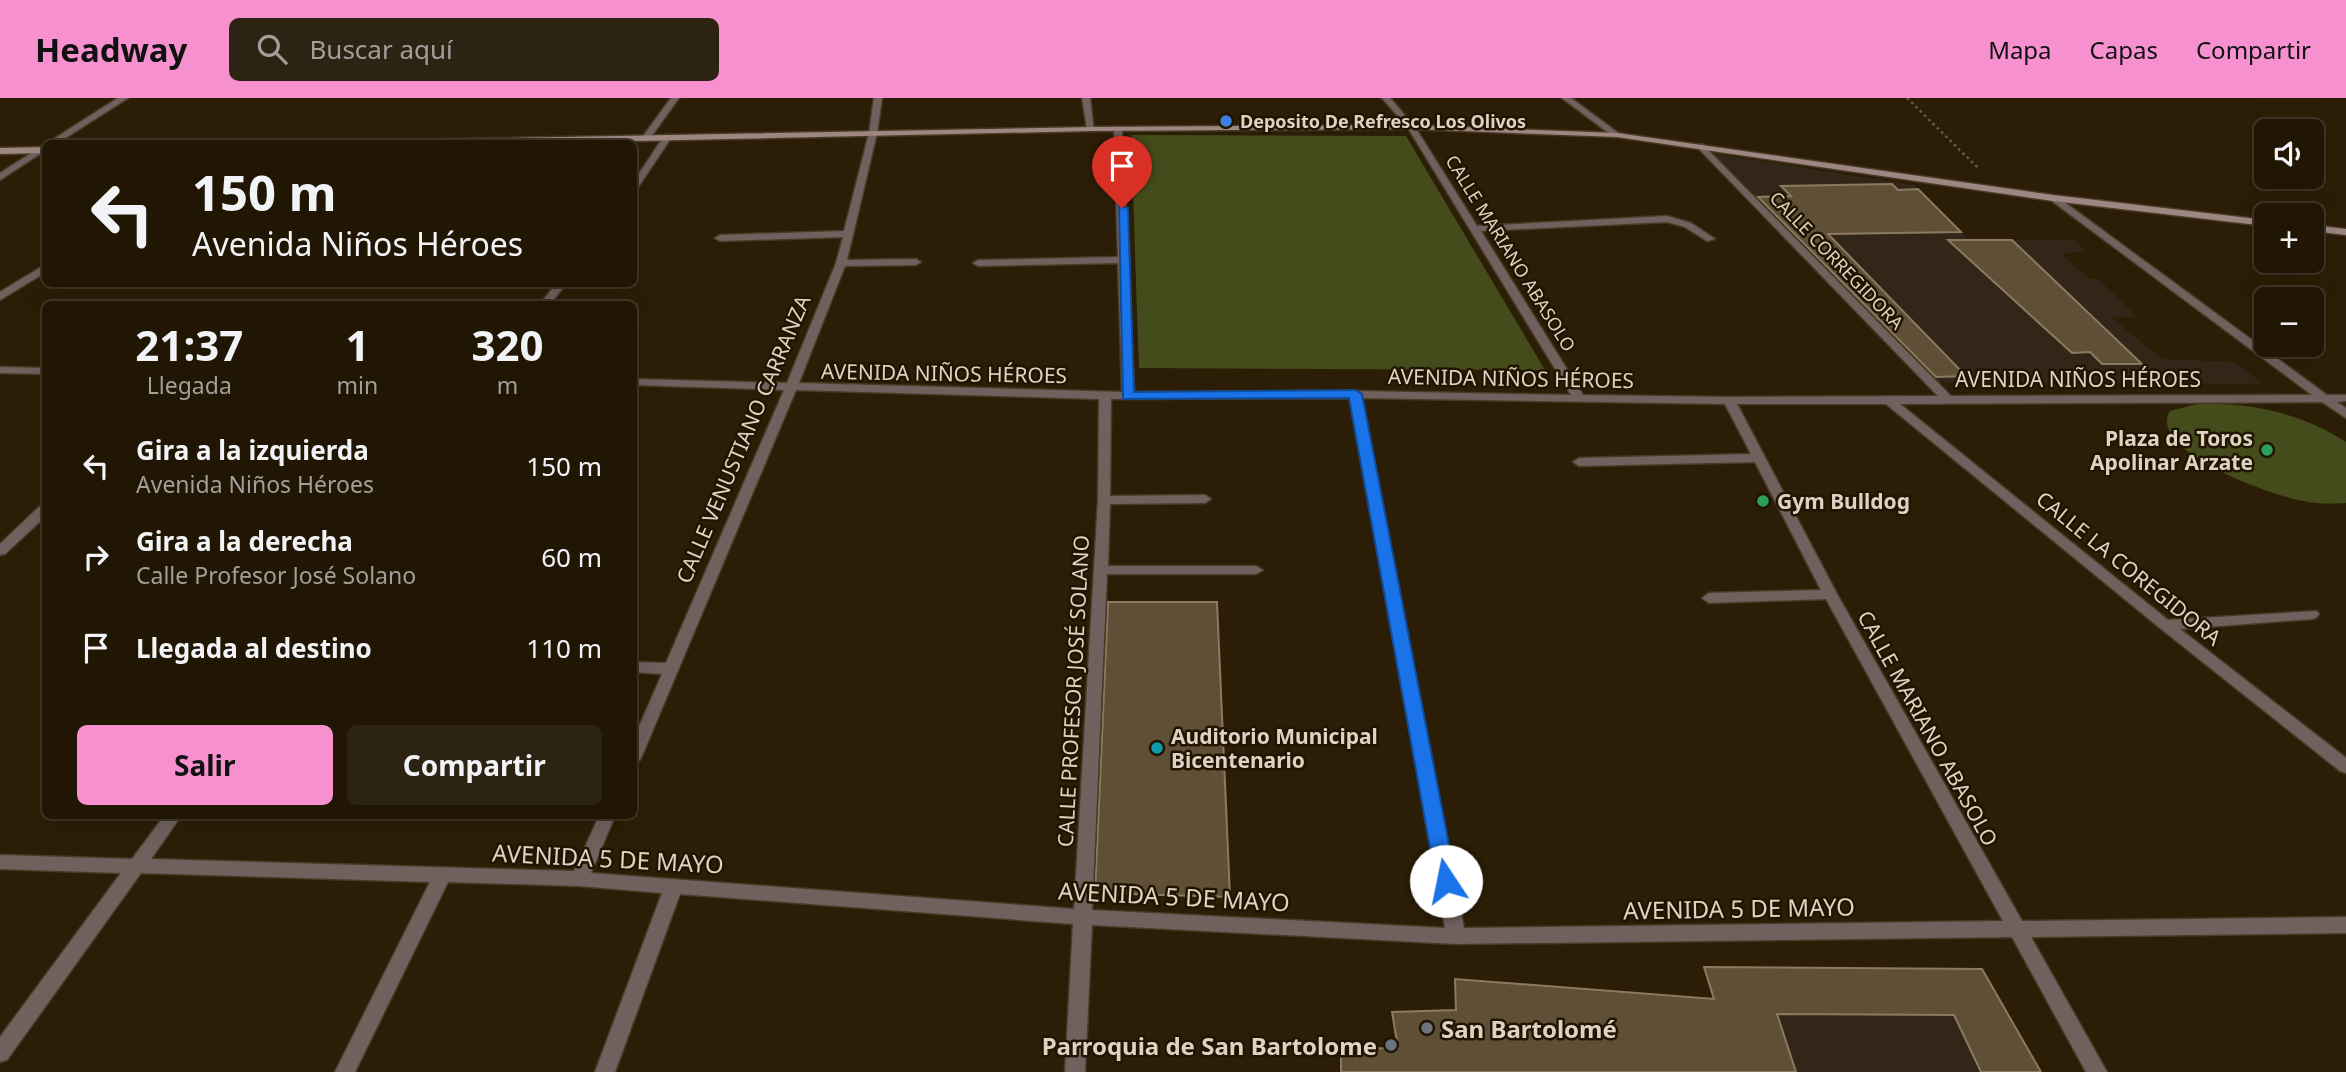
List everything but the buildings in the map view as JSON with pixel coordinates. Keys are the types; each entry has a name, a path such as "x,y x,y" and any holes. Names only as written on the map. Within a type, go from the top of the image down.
{"street":[{"path":"55,140 124,98"},
{"path":"646,139 676,98"},
{"name":"CALLE VENUSTIANO CARRANZA","path":"637,749 791,388 841,263 873,133 878,98"},
{"path":"1086,98 1091,129"},
{"name":"CALLE MARIANO ABASOLO","path":"1386,98 1411,127 1579,398"},
{"path":"1566,98 1617,135"},
{"path":"587,140 1091,129 1411,127 1617,135 2001,191 2254,222"},
{"path":"1118,129 1128,396"},
{"path":"637,183 667,138"},
{"path":"0,151 42,147"},
{"name":"CALLE CORREGIDORA","path":"1702,147 1946,398"},
{"path":"0,177 42,148"},
{"path":"2053,198 2346,414"},
{"path":"1473,229 1667,219 1688,225 1710,239"},
{"path":"2324,229 2346,232"},
{"path":"720,238 848,234"},
{"path":"978,263 1125,260"},
{"path":"841,263 916,262"},
{"path":"0,297 42,270"},
{"path":"547,301 559,287"},
{"path":"0,370 42,371"},
{"name":"AVENIDA NIÑOS HÉROES","path":"637,383 1105,396 1355,394 1729,401 2346,398"},
{"path":"1355,394 1456,936"},
{"name":"CALLE PROFESOR JOSÉ SOLANO","path":"1075,1072 1104,500 1105,396"},
{"name":"CALLE LA COREGIDORA","path":"1887,399 2165,625 2346,767"},
{"name":"CALLE MARIANO ABASOLO","path":"1729,401 1830,594 2015,930 2097,1072"},
{"path":"1578,462 1758,458"},
{"path":"1104,500 1205,499"},
{"path":"3,546 42,512"},
{"path":"1100,570 1256,570"},
{"path":"1709,598 1830,594"},
{"path":"2165,625 2312,614"},
{"path":"637,667 672,669"},
{"path":"0,1053 171,819"},
{"path":"579,879 606,819"},
{"name":"AVENIDA 5 DE MAYO","path":"0,862 579,879 1083,917 1456,936 2346,925"},
{"path":"345,1072 443,874"},
{"path":"605,1072 674,885"}],"path":[{"path":"1908,98 2001,191"}],"shaded area":[{"path":"1709,153 1914,185 1969,240 2073,240 2087,251 2062,254 2089,279 2098,279 2138,317 2111,317 2162,359 2235,362 2263,384 1930,382"},
{"path":"1705,967 1982,969 2041,1072 1737,1072"}],"green space":[{"path":"1131,135 1406,136 1545,370 1139,368"},
{"name":"Plaza de Toros Apolinar Arzate","path":"2197,404 2236,405 2274,411 2311,424 2346,442 2346,503 2314,503 2267,491 2217,470 2194,456 2177,442 2168,426 2170,411"}],"place":[{"name":"Deposito De Refresco Los Olivos","path":"1226,121"},
{"name":"Plaza de Toros Apolinar Arzate","path":"2267,450"},
{"name":"Gym Bulldog","path":"1763,501"},
{"name":"Auditorio Municipal Bicentenario","path":"1157,748"},
{"name":"San Bartolomé","path":"1427,1028"},
{"name":"Parroquia de San Bartolome","path":"1391,1045"}],"route":[{"path":"1122,208 1128,396 1355,394 1446,881"}]}
